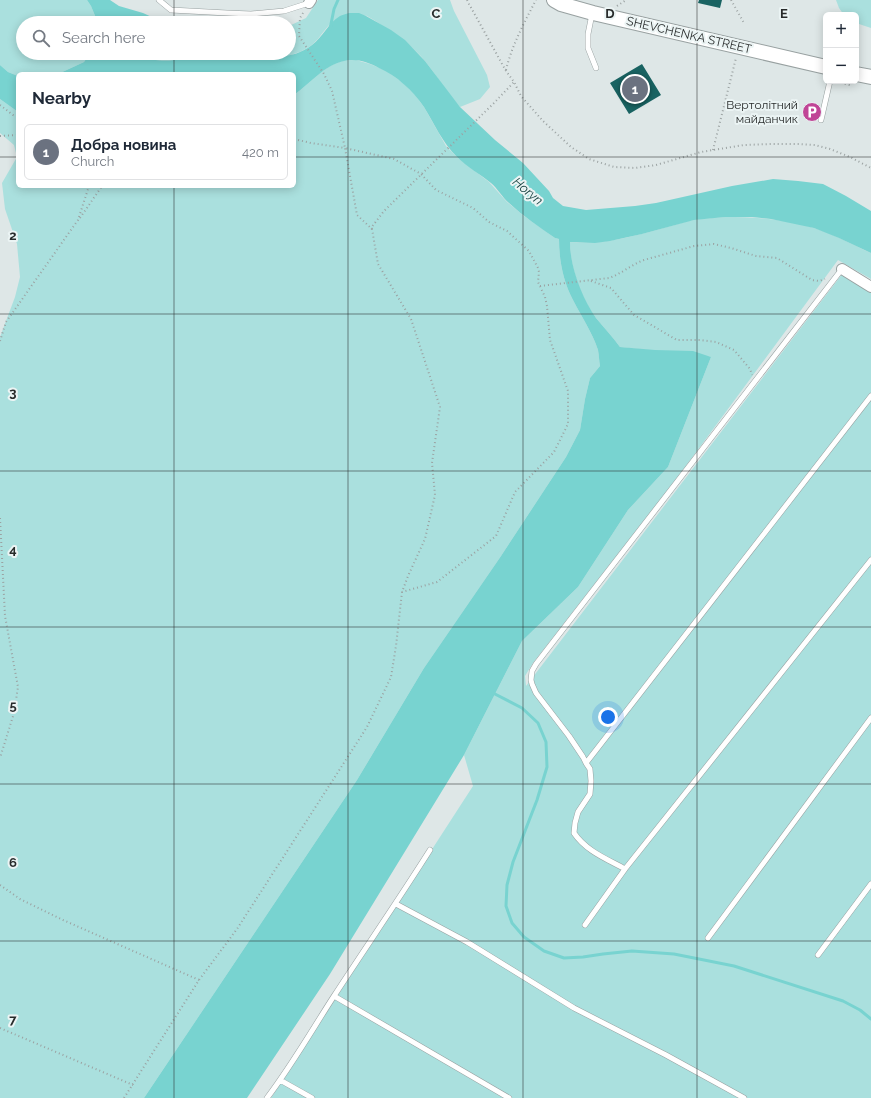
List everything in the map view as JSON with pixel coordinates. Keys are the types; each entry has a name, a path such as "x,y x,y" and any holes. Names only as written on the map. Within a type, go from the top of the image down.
{"street":[{"name":"SHEVCHENKA STREET","path":"554,0 561,4 592,13 823,66"},
{"path":"859,75 871,77"},
{"path":"842,270 871,287"}],"lane":[{"path":"159,0 171,10 243,14 284,11 310,2"},
{"path":"592,13 588,34 588,48 596,68"},
{"path":"821,120 829,84"},
{"path":"625,869 592,851 579,841 574,833 578,812 590,794 590,769 584,757 536,693 532,684 534,668 842,270"},
{"path":"586,763 871,396"},
{"path":"585,925 625,869 871,560"},
{"path":"708,938 871,718"},
{"path":"267,1098 396,904 430,850"},
{"path":"818,955 871,884"},
{"path":"396,904 467,942 574,1008 666,1055 744,1098"},
{"path":"334,996 509,1098"},
{"path":"280,1080 312,1098"}],"path":[{"path":"467,0 521,96 543,121 571,147 589,159 614,166 635,168 656,165 689,155 744,145 799,144 815,145 830,149 871,168"},
{"path":"506,71 510,54 536,0"},
{"path":"731,0 744,23"},
{"path":"310,2 300,18 299,36 324,74 332,91 345,148 357,215 372,229"},
{"path":"713,150 736,59"},
{"path":"124,1098 199,980 237,929 367,727 390,677 396,646 402,592 425,539 435,495 432,463 440,407 411,319 378,264 371,228 384,211 514,82"},
{"path":"0,105 16,116"},
{"path":"0,136 16,135"},
{"path":"296,140 345,148 394,159 421,174 436,190 473,208 489,222 507,231 529,251 538,268 538,282 545,297 547,306 550,340 568,391 568,424 554,452 515,492 496,536 438,582 402,592"},
{"path":"78,220 88,188"},
{"path":"0,341 6,322 101,188"},
{"path":"540,286 608,278 644,260 703,245 714,244 756,256 777,258 816,281 821,281 834,270 842,270"},
{"path":"590,280 611,288 634,315 677,340 716,342 734,350 750,369 753,379 752,385"},
{"path":"0,518 5,616 18,688 14,713 0,758"},
{"path":"0,884 20,899 63,920 199,980"},
{"path":"0,1028 133,1085"}],"shaded area":[{"path":"0,0 87,0 95,16 16,16 16,60 85,60 84,62 62,72 16,72 16,75 8,72 0,65"},
{"path":"318,0 450,0 454,11 487,75 490,87 480,99 460,107 416,51 395,33 367,16 334,21 314,43 308,48 296,54 296,23 306,18"},
{"path":"836,0 871,0 871,28 859,24 859,12 842,12"},
{"path":"348,60 356,60 387,71 403,83 424,107 446,146 458,158 489,182 507,202 524,216 555,238 559,239 564,278 573,300 596,343 600,366 590,378 580,430 566,457 501,556 424,668 357,780 144,1098 0,1098 0,337 15,297 20,277 17,244 5,209 2,183 16,159 16,188 296,188 296,94 317,75 330,66"},
{"path":"0,99 16,111 16,153 14,145 0,133"},
{"path":"725,217 759,218 781,221 803,225 829,233 871,253 871,279 838,260 677,478 533,663 525,676 526,686 843,273 871,291 871,1098 271,1098 473,786 464,755 522,641 578,587 628,510 668,467 711,357 620,347 596,318 581,292 574,272 570,242 583,243 607,241 691,221"}],"water":[{"path":"87,0 110,0 119,6 150,16 95,16"},
{"name":"Horyn","path":"349,13 359,13 391,30 405,40 425,61 460,107 495,140 523,163 549,191 553,198 563,206 586,210 635,206 773,179 823,184 871,211 871,253 814,228 771,219 752,217 725,217 694,220 610,241 595,243 570,242 572,262 586,301 596,318 620,347 693,351 711,357 668,467 628,510 578,587 522,641 464,755 330,974 247,1098 144,1098 357,780 424,668 501,556 566,457 580,430 590,378 600,366 596,343 573,300 564,278 559,239 537,226 507,201 491,183 457,157 443,139 424,107 404,84 386,71 362,61 344,61 330,66 296,94 296,72 62,72 85,60 296,60 296,54 316,42 329,26 340,16"},
{"path":"0,65 8,72 16,75 16,111 0,99"}],"building":[{"path":"699,0 722,0 720,8 698,3"},
{"path":"642,64 661,95 629,114 610,83"}],"waterway":[{"path":"330,29 334,9 338,0"},
{"path":"493,693 522,708 538,723 546,742 547,767 537,800 513,862 507,885 506,906 512,923 524,937 544,951 564,958 632,951 674,954 734,966 843,1001 860,1010 871,1019"}],"place":[{"name":"Добра новина","path":"635,89"},
{"name":"Вертолітний майданчик","path":"812,112"}]}
